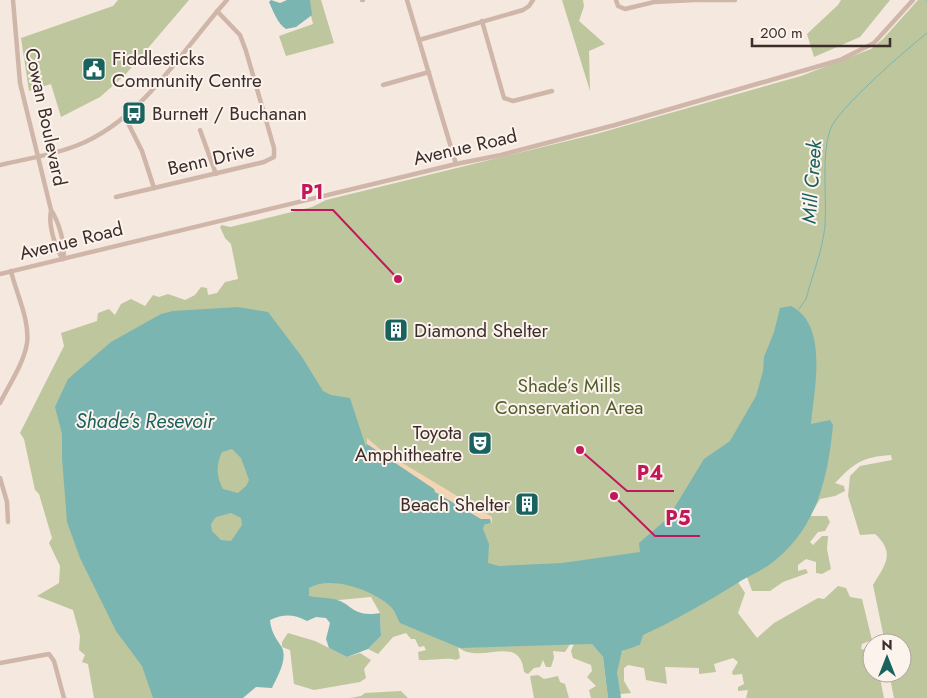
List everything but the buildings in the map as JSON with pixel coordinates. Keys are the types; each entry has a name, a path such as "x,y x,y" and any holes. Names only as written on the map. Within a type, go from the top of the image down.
{"street":[{"name":"Cowan Boulevard","path":"13,0 20,83 51,210 56,216 65,252 62,259"},
{"path":"0,165 76,146 102,133 125,116 151,90 228,0"},
{"path":"407,0 456,164"},
{"path":"419,40 523,10 529,6 532,0"},
{"path":"616,0 618,6 625,9 654,2 735,0"},
{"name":"Avenue Road","path":"0,274 456,164 501,155 615,125 840,60 874,43 912,0"},
{"name":"Benn Drive","path":"116,197 271,160 275,153 240,35 217,11"},
{"path":"482,21 504,98 513,101 552,91"},
{"path":"383,86 429,72"},
{"path":"125,116 142,151 154,188"},
{"path":"200,130 216,174"},
{"path":"0,403 25,352 27,342 26,325 11,271"},
{"path":"0,478 7,502 8,522"},
{"path":"0,663 49,654 54,661 64,698"}],"green space":[{"path":"118,0 189,0 125,75 100,97 61,117 51,84 29,91 21,38 113,6"},
{"path":"307,0 321,0 334,43 286,56 279,36 313,24"},
{"path":"562,0 583,0 584,6 579,21 605,44 589,51 590,91"},
{"path":"841,0 890,0 860,37 814,57 807,34"},
{"name":"Shade’s Mills Conservation Area","path":"918,0 927,0 927,698 894,698 891,683 912,683 912,633 883,633 873,585 884,565 887,553 885,547 875,534 860,535 848,496 850,476 860,466 892,460 891,455 866,459 853,466 835,483 844,486 845,491 835,496 820,499 810,516 827,516 830,522 825,531 818,532 810,542 813,545 822,536 828,536 827,549 831,569 822,574 816,573 816,562 806,559 798,565 798,571 806,569 808,573 783,582 770,591 752,591 747,577 738,582 745,593 738,613 757,638 774,623 818,598 824,599 838,586 846,588 850,597 862,599 870,633 862,633 862,683 881,683 884,698 746,698 748,690 738,691 738,687 744,684 742,674 733,675 732,672 738,662 733,658 714,664 716,672 699,674 699,668 665,667 667,684 646,680 644,668 628,665 624,668 624,681 631,693 620,694 617,662 621,653 625,650 640,645 642,636 593,645 603,657 608,698 591,698 589,690 596,686 587,677 592,671 591,665 573,658 571,651 574,644 570,644 565,652 553,651 554,658 551,667 546,667 543,660 540,667 534,668 528,674 524,672 521,660 515,654 507,652 467,652 458,647 460,658 456,660 419,660 418,652 426,650 424,646 419,647 415,639 411,639 406,633 393,637 378,654 368,649 381,636 380,613 371,597 274,606 242,698 94,698 88,664 82,662 85,655 79,650 80,636 73,610 37,596 59,583 60,566 49,543 52,538 39,494 35,490 24,439 20,433 64,346 61,333 97,321 98,313 109,309 115,315 121,304 131,299 145,306 153,295 159,297 168,294 185,300 195,295 201,287 207,288 208,295 217,293 225,282 238,279 231,244 225,238 220,227 222,225 230,227 312,207 326,200 596,134 801,76 871,49 883,39"},
{"path":"288,633 315,641 347,657 360,653 371,660 364,669 366,678 360,682 314,690 294,684 290,650 282,647 282,642"},
{"path":"538,675 544,679 558,676 560,682 565,684 569,698 534,698 530,676"},
{"path":"401,691 408,698 350,698 361,696 365,693"}],"sand":[{"path":"367,438 381,450 492,517 492,523 479,526 367,449"}],"water":[{"path":"271,0 280,3 287,0 310,0 312,15 296,27 286,29 276,17 269,2"},
{"name":"Shade’s Resevoir","path":"791,306 803,315 811,328 815,342 816,376 811,424 830,420 833,425 827,465 817,502 809,520 798,536 769,565 690,611 643,635 640,645 622,651 617,672 621,698 608,698 603,657 592,644 460,648 400,623 392,608 373,595 351,586 328,583 318,584 309,588 309,596 339,601 357,612 380,613 381,636 368,649 347,657 329,648 326,639 330,623 326,618 316,617 307,621 293,616 280,617 270,620 272,631 281,646 284,656 272,688 256,687 243,698 153,698 142,666 116,631 80,558 67,522 62,434 55,407 68,379 111,342 161,314 173,311 238,307 268,312 302,357 323,391 331,395 350,398 366,447 367,444 434,489 435,492 481,519 490,519 491,523 484,525 483,529 489,544 488,563 499,566 562,563 640,552 639,543 668,518 704,459 730,441 756,396 763,371 764,357 774,332 780,308","holes":["232,449 241,458 249,480 246,486 238,493 223,489 218,475 218,466 222,452","231,513 241,518 242,525 231,541 221,540 212,531 211,524 216,517"]}],"waterway":[{"name":"Mill Creek","path":"799,309 806,299 824,234 826,152 830,130 835,121 858,94 927,33"}],"place":[{"name":"Fiddlesticks Community Centre","path":"94,69"},
{"name":"Burnett / Buchanan","path":"134,113"},
{"name":"P1","path":"398,279"},
{"name":"Diamond Shelter","path":"396,330"},
{"name":"Toyota Amphitheatre","path":"480,443"},
{"name":"P4","path":"580,450"},
{"name":"P5","path":"614,496"},
{"name":"Beach Shelter","path":"527,504"}]}
